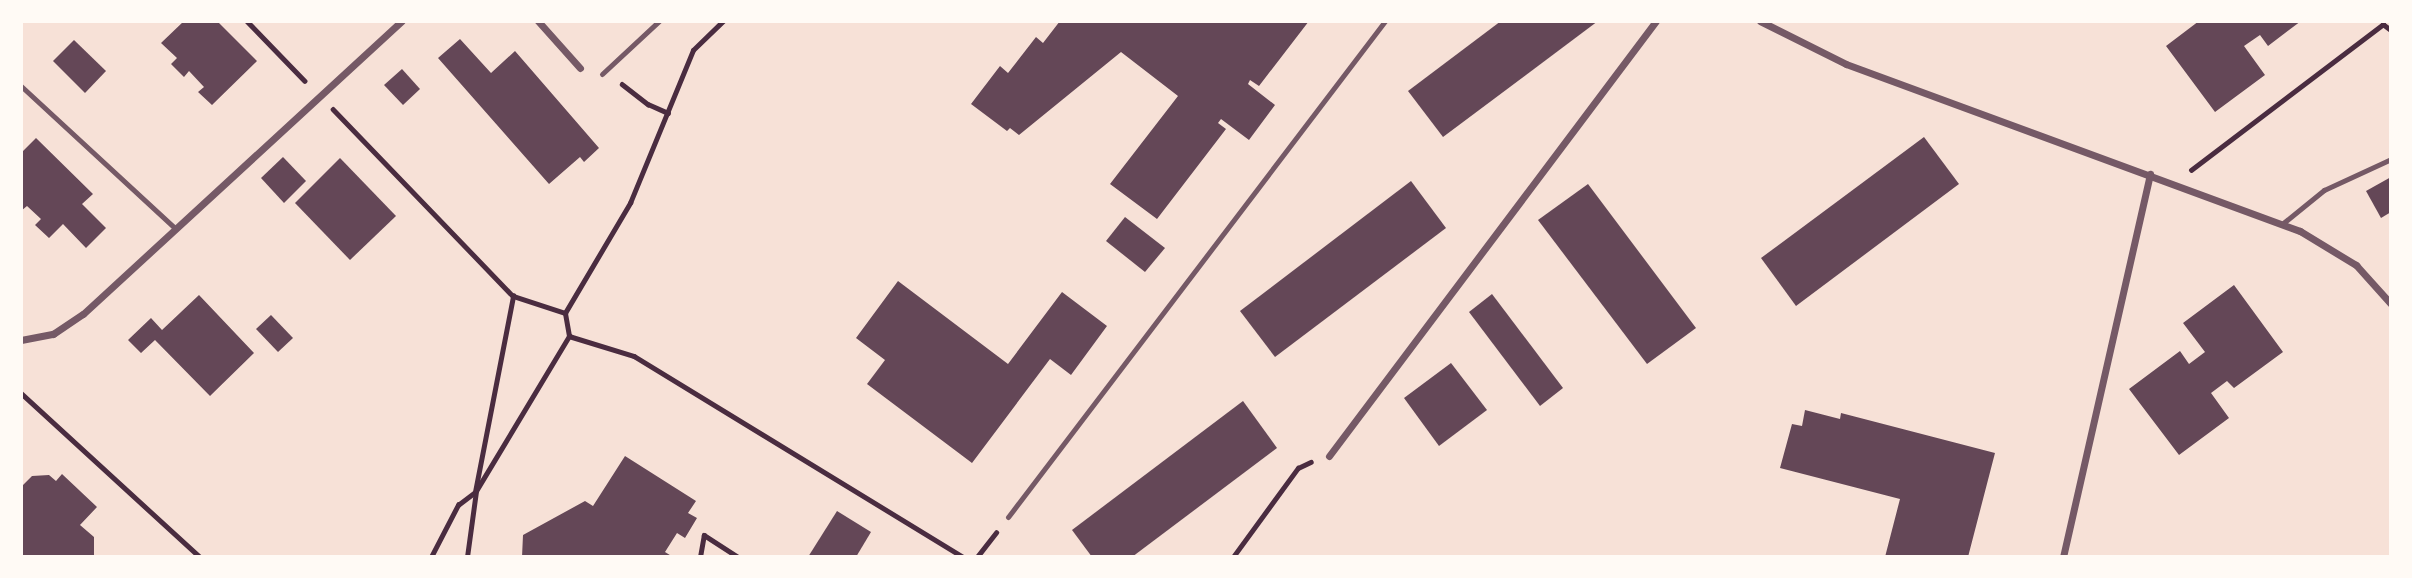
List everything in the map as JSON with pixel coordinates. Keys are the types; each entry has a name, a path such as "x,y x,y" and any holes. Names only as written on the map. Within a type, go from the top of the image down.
{"street":[{"path":"21,341 53,334 83,314 318,94 402,21"},
{"path":"538,21 580,68"},
{"path":"1328,456 1656,21"},
{"path":"1760,21 1846,64 2282,224 2356,265 2391,304"},
{"path":"2063,557 2150,174"}],"lane":[{"path":"602,74 659,21"},
{"path":"1008,517 1385,21"},
{"path":"21,86 174,227"},
{"path":"2282,224 2324,190 2391,159"}],"path":[{"path":"247,21 513,296 565,313"},
{"path":"431,557 458,505 475,492 569,336 565,313 631,203 693,50 723,21"},
{"path":"2173,183 2383,24 2391,30"},
{"path":"635,94 668,113"},
{"path":"467,557 475,492 513,296"},
{"path":"569,336 634,356 962,557"},
{"path":"21,393 200,557"},
{"path":"1233,557 1298,468 1328,456"},
{"path":"977,557 1008,517"},
{"path":"701,557 704,535 737,557"}],"building":[{"path":"184,21 217,21 257,61 212,105 198,92 204,87 189,71 184,77 171,64 177,58 161,43"},
{"path":"1060,21 1309,21 1259,86 1250,80 1248,84 1275,105 1249,140 1221,119 1218,123 1226,129 1157,219 1110,184 1178,96 1121,52 1019,135 1010,128 1007,131 971,104 1000,66 1008,73 1036,37 1043,43"},
{"path":"1501,21 1598,21 1443,137 1408,91"},
{"path":"2199,21 2301,21 2268,46 2260,35 2244,46 2265,75 2215,112 2166,46"},
{"path":"460,39 491,73 515,51 599,148 584,162 580,157 549,184 438,58"},
{"path":"74,40 106,71 85,93 53,61"},
{"path":"402,69 420,89 403,105 384,85"},
{"path":"1924,137 1959,184 1796,306 1761,258"},
{"path":"36,138 93,194 82,204 106,228 86,248 63,224 49,238 35,225 41,219 27,206 21,211 21,153"},
{"path":"283,157 306,181 284,203 261,178"},
{"path":"340,158 396,216 350,260 295,203"},
{"path":"2391,177 2391,212 2381,218 2366,191"},
{"path":"1411,181 1446,228 1275,357 1240,311"},
{"path":"1588,184 1696,328 1647,364 1538,220"},
{"path":"1125,217 1165,248 1145,272 1106,241"},
{"path":"898,281 1008,364 1062,292 1107,326 1071,375 1050,359 972,463 867,384 885,360 856,338"},
{"path":"2234,285 2283,352 2234,388 2227,381 2211,393 2229,418 2179,455 2129,389 2180,351 2189,364 2205,352 2183,323"},
{"path":"1492,294 1563,388 1540,406 1469,312"},
{"path":"199,295 254,353 210,396 155,340 141,353 128,340 151,318 162,330"},
{"path":"271,315 293,338 278,352 256,329"},
{"path":"1451,363 1487,410 1439,446 1404,398"},
{"path":"1243,401 1277,448 1132,557 1092,557 1072,530"},
{"path":"1805,410 1840,419 1841,413 1995,453 1968,557 1885,557 1900,499 1780,468 1792,424 1802,426"},
{"path":"625,456 696,501 688,513 697,518 685,538 677,533 665,552 673,557 522,557 523,535 585,501 593,506"},
{"path":"62,474 97,507 80,525 94,537 94,557 21,557 21,487 32,476 49,475 56,481"},
{"path":"837,511 871,532 856,557 808,557"}]}
